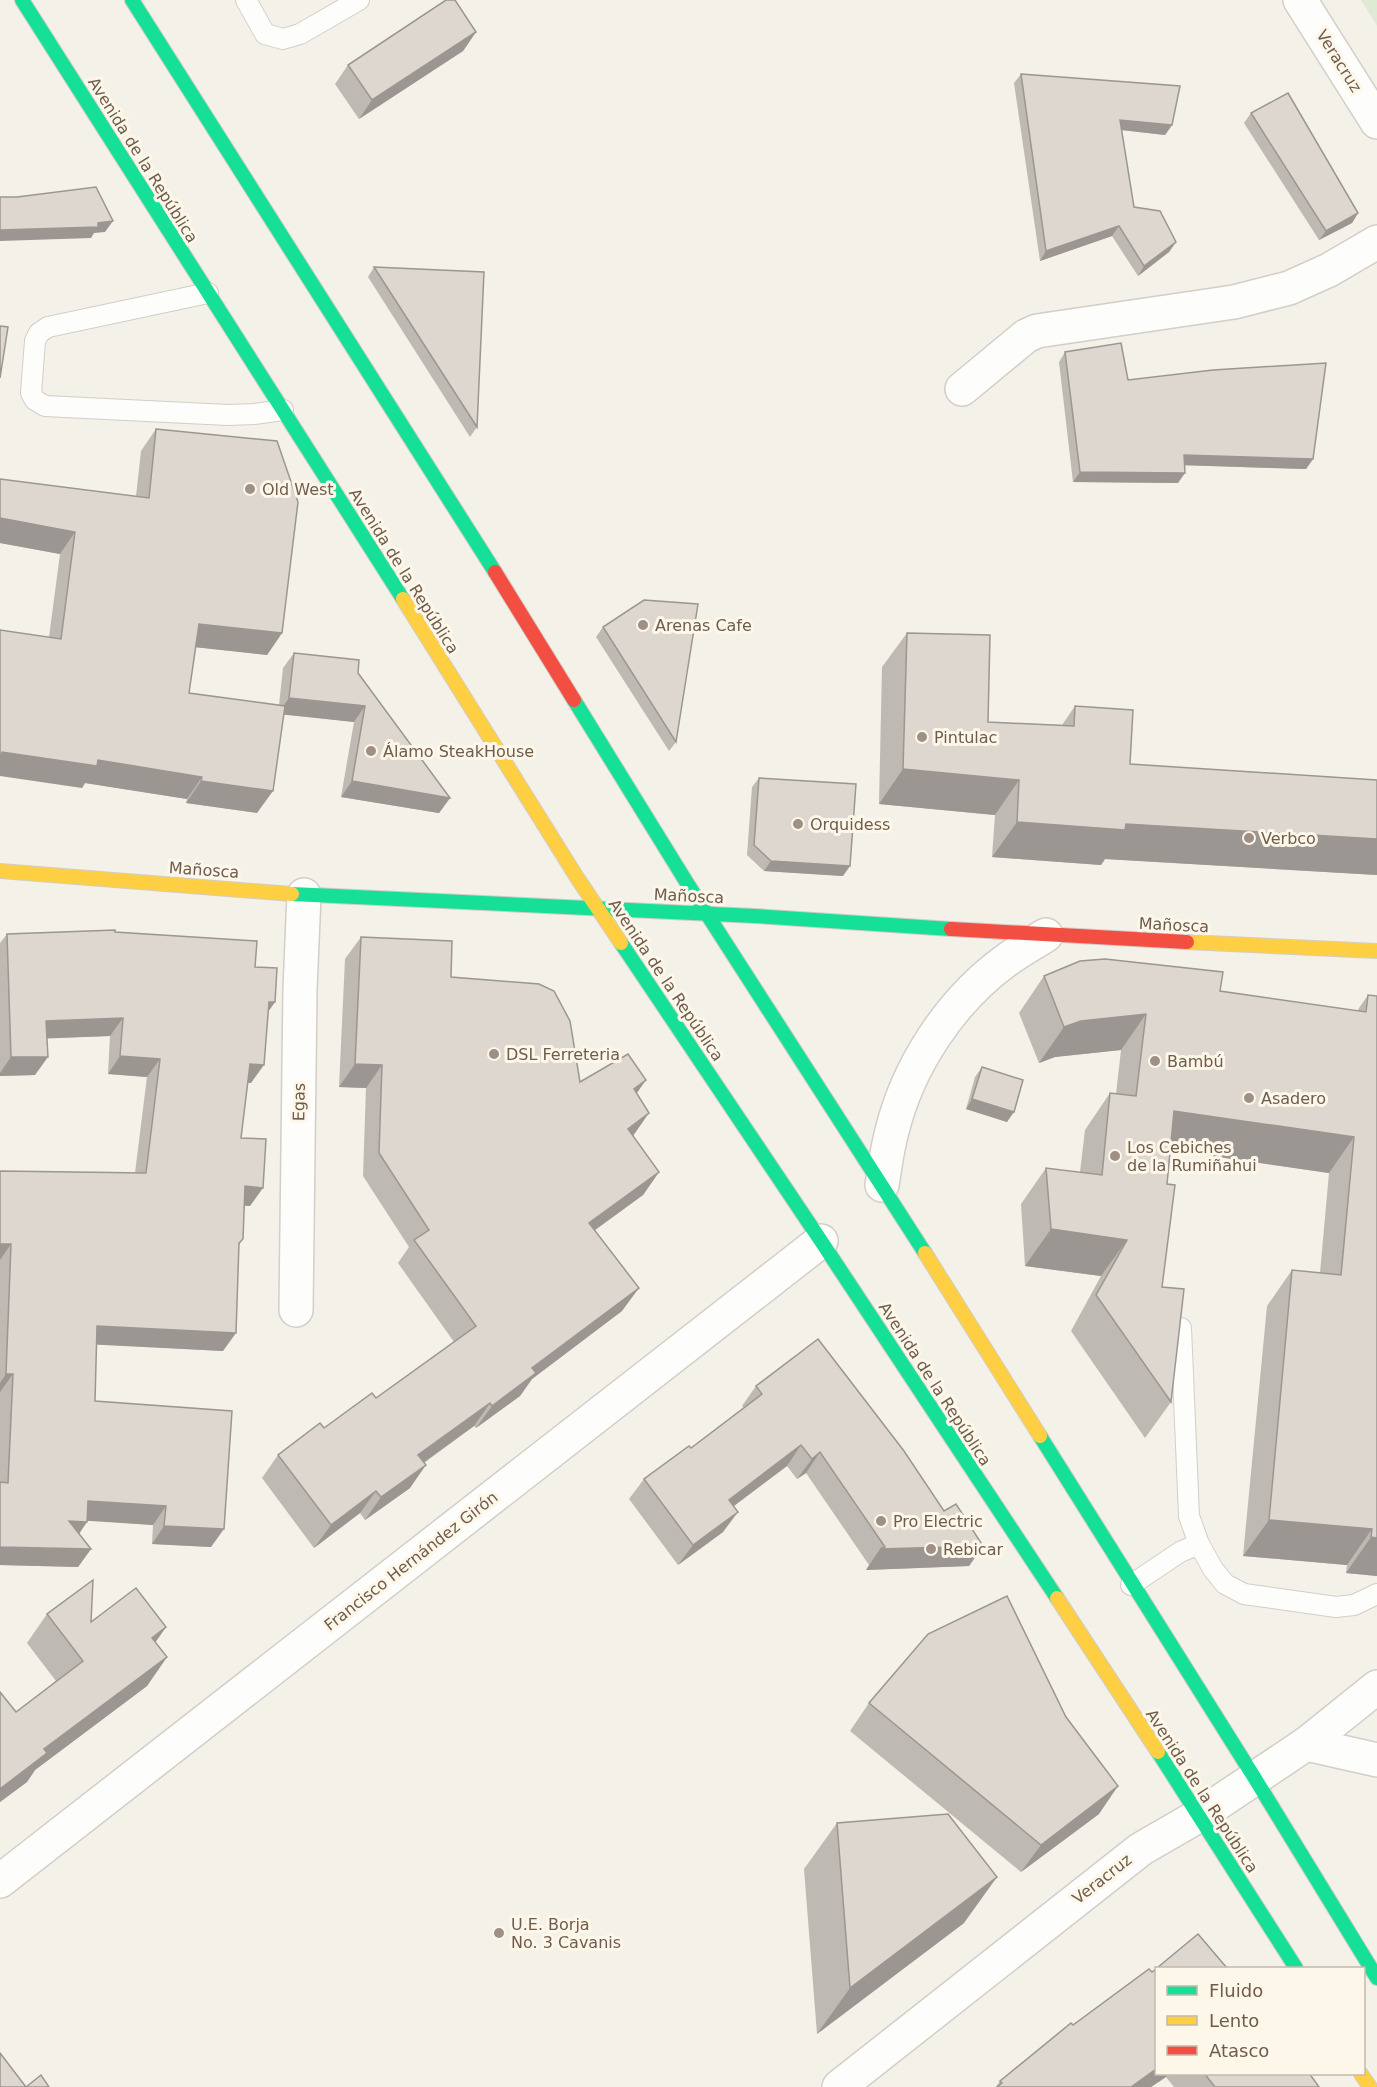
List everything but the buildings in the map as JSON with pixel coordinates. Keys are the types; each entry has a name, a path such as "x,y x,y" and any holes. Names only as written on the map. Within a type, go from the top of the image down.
{"main road":[{"name":"Avenida de la República","path":"22,0 598,908 1200,1815 1295,1967"},
{"path":"132,0 708,914 882,1185 1131,1585 1254,1777 1377,1978"},
{"name":"Mañosca","path":"0,871 304,895 598,908 1046,935 1377,951"}],"street":[{"name":"Veracruz","path":"1300,0 1377,122"},
{"path":"962,389 1026,336 1037,331 1234,303 1289,288 1329,270 1377,242"},
{"name":"Egas","path":"296,1310 300,989 304,895"},
{"path":"882,1185 892,1131 909,1082 934,1038 965,998 980,984 1003,963 1046,935"},
{"name":"Francisco Hernández Girón","path":"0,1881 821,1241"},
{"name":"Veracruz","path":"839,2087 1141,1849 1200,1815 1306,1744 1377,1687"},
{"path":"1306,1744 1377,1760"}],"lane":[{"path":"246,0 265,34 283,39 300,34 359,0"},
{"path":"208,293 48,327 39,333 34,342 31,393 35,400 45,406 228,415 283,410"},
{"path":"1181,1328 1189,1516 1199,1544 1225,1584 1244,1594 1336,1607 1354,1605 1377,1594"},
{"path":"1131,1585 1180,1552 1199,1544"}],"green space":[{"path":"1361,0 1377,0 1377,26"}],"traffic: fast":[{"path":"22,0 403,599"},
{"path":"132,0 495,572"},
{"path":"574,700 687,883 925,1253"},
{"path":"292,894 755,916 951,929"},
{"path":"621,943 1057,1598"},
{"path":"1040,1436 1377,1978"},
{"path":"1158,1752 1295,1967"}],"traffic: slow":[{"path":"403,599 576,876 621,943"},
{"path":"0,871 292,894"},
{"path":"1187,942 1377,951"},
{"path":"925,1253 1040,1436"},
{"path":"1057,1598 1158,1752"},
{"path":"1362,2075 1370,2087"}],"traffic: jam":[{"path":"495,572 574,700"},
{"path":"951,929 1187,942"}],"place":[{"name":"Old West","path":"250,489"},
{"name":"Arenas Cafe","path":"643,625"},
{"name":"Pintulac","path":"922,737"},
{"name":"Álamo SteakHouse","path":"371,751"},
{"name":"Orquidess","path":"798,824"},
{"name":"Verbco","path":"1249,838"},
{"name":"DSL Ferreteria","path":"494,1054"},
{"name":"Bambú","path":"1155,1061"},
{"name":"Asadero","path":"1249,1098"},
{"name":"Los Cebiches de la Rumiñahui","path":"1115,1156"},
{"name":"Pro Electric","path":"881,1521"},
{"name":"Rebicar","path":"931,1549"},
{"name":"U.E. Borja No. 3 Cavanis","path":"499,1933"}]}
